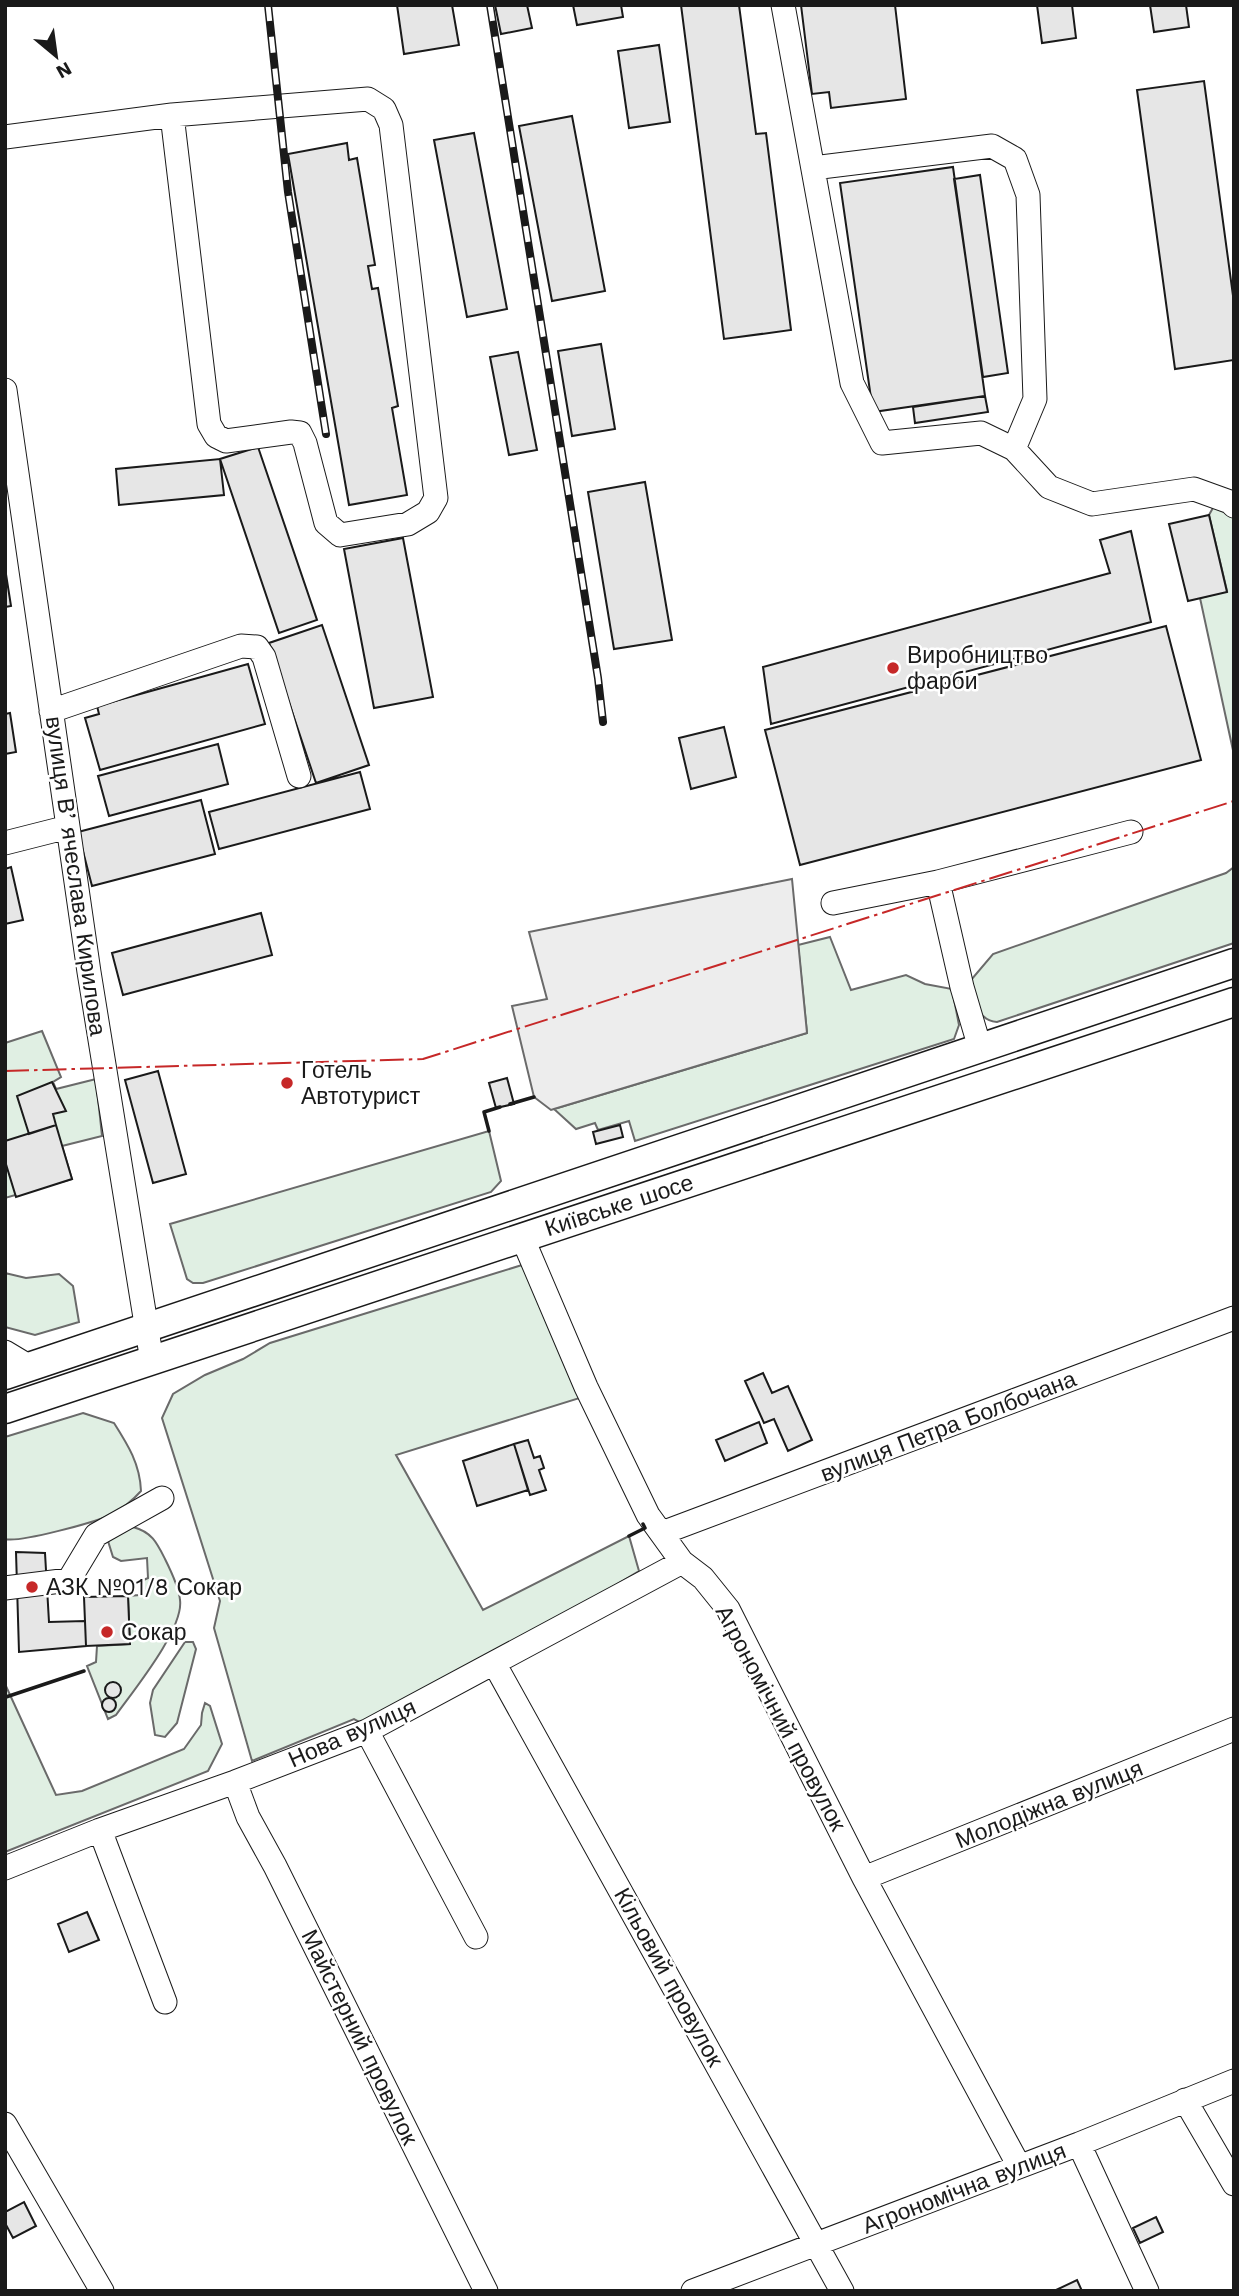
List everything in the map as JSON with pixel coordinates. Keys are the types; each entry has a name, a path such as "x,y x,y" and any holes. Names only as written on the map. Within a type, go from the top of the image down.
{"main road":[{"path":"18,1371 1234,963"},
{"name":"Київське шосе","path":"5,1409 1234,1002"}],"street":[{"path":"783,5 852,383 882,443 981,433 1014,449 1049,487 1092,504 1194,489 1230,502 1234,506"},
{"path":"5,137 172,115 368,99 384,109 391,125 436,498 428,512 408,524 340,535 326,523 300,433 226,441 216,436 209,424 172,115"},
{"path":"813,168 992,146 1015,159 1028,195 1035,399 1014,449"},
{"name":"вулиця Вʼячеслава Кирилова","path":"5,390 68,827 152,1360"},
{"path":"51,711 242,646 257,647 264,657 299,776"},
{"path":"5,843 68,827"},
{"path":"833,903 938,882 1131,832"},
{"path":"938,882 962,987 980,1048"},
{"name":"Агрономічний провулок","path":"522,1237 586,1387 649,1516 682,1562 703,1578 728,1609 864,1878 1019,2166"},
{"name":"вулиця Петра Болбочана","path":"662,1534 1234,1318"},
{"path":"5,1352 18,1371"},
{"path":"5,1588 69,1580 96,1535 162,1498"},
{"name":"Нова вулиця","path":"5,1868 367,1731 682,1562"},
{"name":"Кільовий провулок","path":"494,1663 842,2291"},
{"name":"Молодіжна вулиця","path":"864,1878 1234,1729"},
{"path":"367,1731 476,1937"},
{"name":"Майстерний провулок","path":"235,1782 248,1817 275,1866 486,2291"},
{"path":"100,1830 165,2002"},
{"name":"Агрономічна вулиця","path":"692,2291 1079,2144 1234,2081"},
{"path":"1185,2101 1234,2184"},
{"path":"5,2124 102,2291"},
{"path":"1079,2144 1147,2291"}],"green space":[{"path":"1214,506 1234,518 1234,755 1200,598 1227,591 1209,515"},
{"path":"1234,867 1234,943 997,1022 980,1013 971,980 993,954 1226,873"},
{"path":"830,937 851,990 906,975 925,984 952,989 959,1025 954,1039 635,1141 629,1121 598,1130 595,1123 576,1129 554,1109 807,1033 798,945"},
{"path":"42,1031 61,1077 53,1082 56,1089 96,1079 102,1136 62,1146 72,1179 5,1198 5,1043"},
{"path":"489,1131 501,1181 491,1192 203,1283 193,1283 187,1279 170,1224"},
{"path":"522,1265 583,1397 396,1455 483,1610 629,1536 639,1571 489,1661 365,1725 354,1719 252,1761 214,1628 220,1601 162,1418 173,1394 270,1343"},
{"path":"5,1273 26,1278 59,1274 73,1286 79,1322 35,1335 5,1327"},
{"path":"83,1413 114,1423 136,1463 141,1491 111,1515 41,1535 5,1539 5,1437"},
{"path":"133,1527 149,1535 159,1548 178,1590 179,1612 174,1627 156,1659 116,1715 108,1719 87,1666 96,1662 97,1646 130,1644 128,1596 139,1595 139,1582 148,1578 147,1558 121,1561 113,1557 108,1541"},
{"path":"185,1642 193,1642 196,1649 177,1723 165,1737 155,1735 150,1703 153,1690"},
{"path":"5,1684 56,1795 82,1791 184,1749 201,1725 205,1703 210,1706 222,1744 208,1771 5,1852"}],"shaded area":[{"path":"792,879 807,1033 551,1110 534,1097 512,1006 547,999 529,932"}],"building":[{"path":"397,5 452,5 459,45 404,54"},
{"path":"495,5 527,5 532,28 501,34"},
{"path":"573,5 621,5 623,17 577,25"},
{"path":"681,5 739,5 756,134 766,133 791,330 724,339"},
{"path":"801,5 895,5 906,99 831,108 829,92 812,94"},
{"path":"1037,5 1072,5 1076,38 1042,43"},
{"path":"1150,5 1186,5 1189,27 1154,32"},
{"path":"659,45 670,122 629,128 618,51"},
{"path":"1204,81 1234,303 1234,360 1175,369 1137,90"},
{"path":"572,116 605,291 552,301 519,126"},
{"path":"474,133 507,309 467,317 434,140"},
{"path":"347,143 349,160 357,158 375,265 368,266 372,289 378,288 398,406 392,408 407,495 349,505 288,154"},
{"path":"953,167 985,396 873,412 840,183"},
{"path":"980,175 1008,373 983,377 954,179"},
{"path":"601,344 615,429 572,436 558,351"},
{"path":"518,352 537,450 509,455 490,357"},
{"path":"985,396 988,412 915,423 913,407"},
{"path":"258,447 317,620 279,633 220,459"},
{"path":"220,459 224,495 119,505 116,469"},
{"path":"645,482 672,640 614,649 588,492"},
{"path":"1209,515 1227,592 1188,601 1169,524"},
{"path":"1131,531 1151,622 771,724 763,667 1110,573 1100,540"},
{"path":"403,538 433,697 374,708 344,549"},
{"path":"5,568 11,606 5,607"},
{"path":"322,625 369,765 316,783 269,643"},
{"path":"1166,626 1201,760 800,865 765,730"},
{"path":"248,664 265,724 100,770 85,718 99,714 97,706"},
{"path":"10,713 16,752 5,754 5,714"},
{"path":"724,727 736,777 691,789 679,738"},
{"path":"218,744 228,784 109,816 98,776"},
{"path":"360,772 370,809 219,849 209,812"},
{"path":"201,800 215,854 92,886 78,832"},
{"path":"11,867 23,920 5,924 5,869"},
{"path":"261,913 272,955 123,995 112,953"},
{"path":"158,1071 186,1174 153,1183 125,1080"},
{"path":"507,1078 514,1104 496,1108 489,1083"},
{"path":"52,1082 66,1111 53,1114 56,1125 29,1134 17,1096"},
{"path":"56,1125 72,1179 16,1197 5,1161 5,1141"},
{"path":"620,1125 623,1137 596,1144 593,1132"},
{"path":"763,1373 772,1393 788,1386 812,1440 788,1451 774,1419 764,1423 745,1381"},
{"path":"759,1422 767,1443 725,1461 716,1440"},
{"path":"528,1440 534,1458 540,1456 544,1468 539,1470 546,1490 530,1495 514,1444"},
{"path":"514,1444 528,1490 477,1506 463,1461"},
{"name":"АЗК №01/8 Сокар","path":"16,1552 45,1553 49,1622 85,1621 86,1646 19,1652"},
{"name":"Сокар","path":"128,1596 130,1644 86,1646 84,1597"},
{"path":"110,1682 116,1682 121,1690 119,1696 110,1698 105,1693 105,1687"},
{"path":"106,1698 112,1698 116,1705 112,1712 106,1712 102,1708 102,1702"},
{"path":"87,1912 99,1940 69,1952 58,1924"},
{"path":"24,2202 36,2226 13,2238 5,2223 5,2212"},
{"path":"1156,2217 1163,2232 1140,2243 1133,2228"},
{"path":"1077,2280 1082,2291 1054,2291"}],"railway":[{"path":"268,5 288,192 326,434"},
{"path":"490,5 603,722"}],"wall":[{"path":"510,1104 534,1097"},
{"path":"489,1131 484,1112 500,1107"},
{"path":"629,1536 645,1528 643,1524"},
{"path":"5,1695 6,1697 84,1671"}],"power":[{"path":"5,1071 423,1059 1234,801"}],"place":[{"name":"Виробництво фарби","path":"893,668"},
{"name":"Готель Автотурист","path":"287,1083"},
{"name":"АЗК №01/8 Сокар","path":"32,1587"},
{"name":"Сокар","path":"107,1632"}]}
